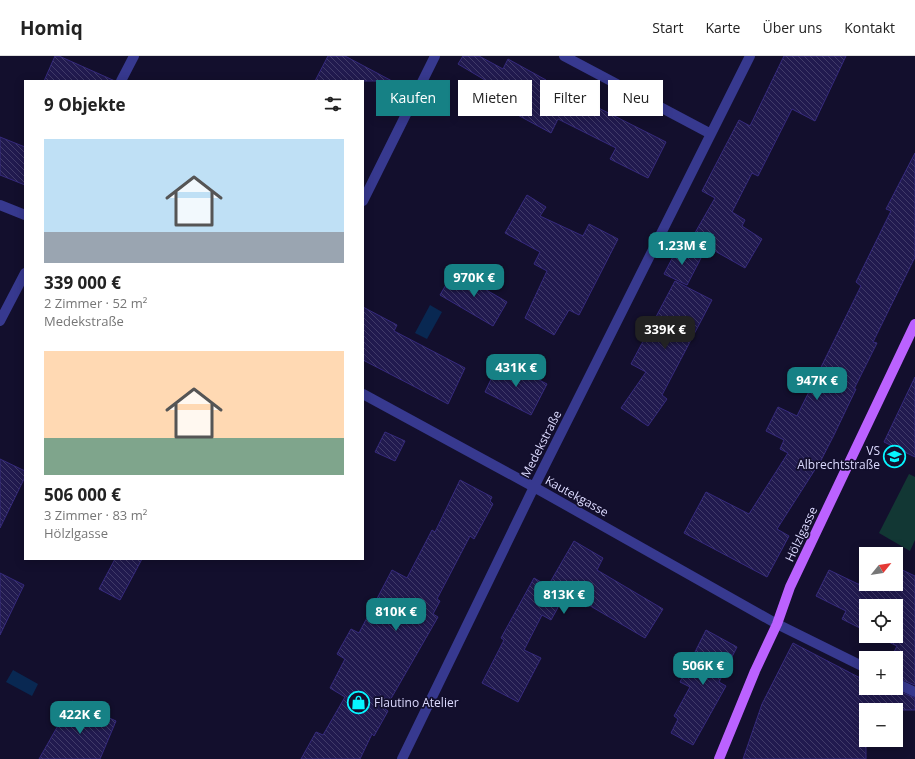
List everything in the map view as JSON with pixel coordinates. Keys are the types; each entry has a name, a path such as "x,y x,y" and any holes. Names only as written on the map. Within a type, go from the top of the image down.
{"main road":[{"name":"Hölzlgasse","path":"719,759 755,671 777,624 790,587 915,324"}],"street":[{"path":"122,80 134,56"},
{"path":"364,199 435,56"},
{"path":"564,56 711,134"},
{"name":"Medekstraße","path":"402,759 534,488 750,56"},
{"path":"0,205 24,215"},
{"path":"0,321 24,275"},
{"name":"Kautekgasse","path":"364,395 777,624 859,665"},
{"path":"903,686 915,692"}],"green space":[{"path":"909,474 915,477 915,540 910,551 879,533"}],"water":[{"path":"430,305 442,312 427,339 415,333"},
{"path":"13,670 38,684 32,696 6,682"}],"building":[{"path":"55,56 59,56 113,80 44,80"},
{"path":"328,56 345,56 390,80 316,80"},
{"path":"463,56 479,56 503,69 508,59 546,80 540,80 540,116 600,116 600,109 608,113 608,116 614,116 666,142 648,178 610,159 616,148 558,119 551,133 520,116 532,116 532,80 485,80 458,64"},
{"path":"784,56 846,56 815,121 792,109 758,176 752,173 732,212 745,220 742,226 762,239 745,268 692,238 715,198 702,191 739,120 750,126"},
{"path":"0,137 24,147 24,185 0,175"},
{"path":"915,153 915,257 873,342 877,343 854,389 856,389 834,435 817,468 777,529 789,536 767,577 684,533 706,492 749,514 788,453 780,449 784,440 766,431 778,407 797,416 861,286 856,282 891,211 886,209"},
{"path":"527,195 546,207 540,216 583,236 589,224 618,239 579,315 569,310 554,335 525,318 547,271 534,264 540,252 505,233"},
{"path":"678,247 701,258 687,285 664,274"},
{"path":"454,271 507,302 493,326 440,295"},
{"path":"675,281 712,300 662,395 667,399 648,426 621,408 646,372 631,364"},
{"path":"364,308 397,325 394,331 465,368 448,404 364,361"},
{"path":"500,360 547,384 531,415 485,392"},
{"name":"VS Albrechtstraße","path":"915,377 915,457 884,442"},
{"path":"385,432 405,441 395,461 375,452"},
{"path":"0,459 24,471 24,479 0,528"},
{"path":"460,480 492,497 490,501 493,504 474,539 470,536 437,599 440,601 433,614 438,617 385,709 388,711 374,736 372,734 360,759 301,759 316,732 323,735 345,697 330,688 345,659 337,654 351,629 359,633 392,570 407,578 432,530 435,532"},
{"path":"574,541 603,558 597,570 663,609 645,638 587,604 586,607 565,595 551,620 542,615 524,650 541,658 518,702 482,683 504,640 501,638 534,578 548,586"},
{"path":"114,560 141,560 120,600 99,589"},
{"path":"829,570 858,584 859,591 903,591 903,570 915,576 915,685 903,680 903,651 894,651 897,646 891,643 903,643 903,599 859,599 859,628 842,619 846,611 816,596"},
{"path":"0,573 24,585 0,635"},
{"path":"706,630 737,647 719,682 726,686 693,745 671,733 678,719 674,716 690,687 680,682"},
{"path":"793,643 859,677 859,695 903,695 903,693 915,698 915,710 903,710 903,703 859,703 859,747 866,747 866,759 743,759 762,704"},
{"path":"72,701 116,721 100,759 39,759"}],"place":[{"name":"VS Albrechtstraße","path":"895,457"},
{"name":"Flautino Atelier","path":"358,702"}]}
